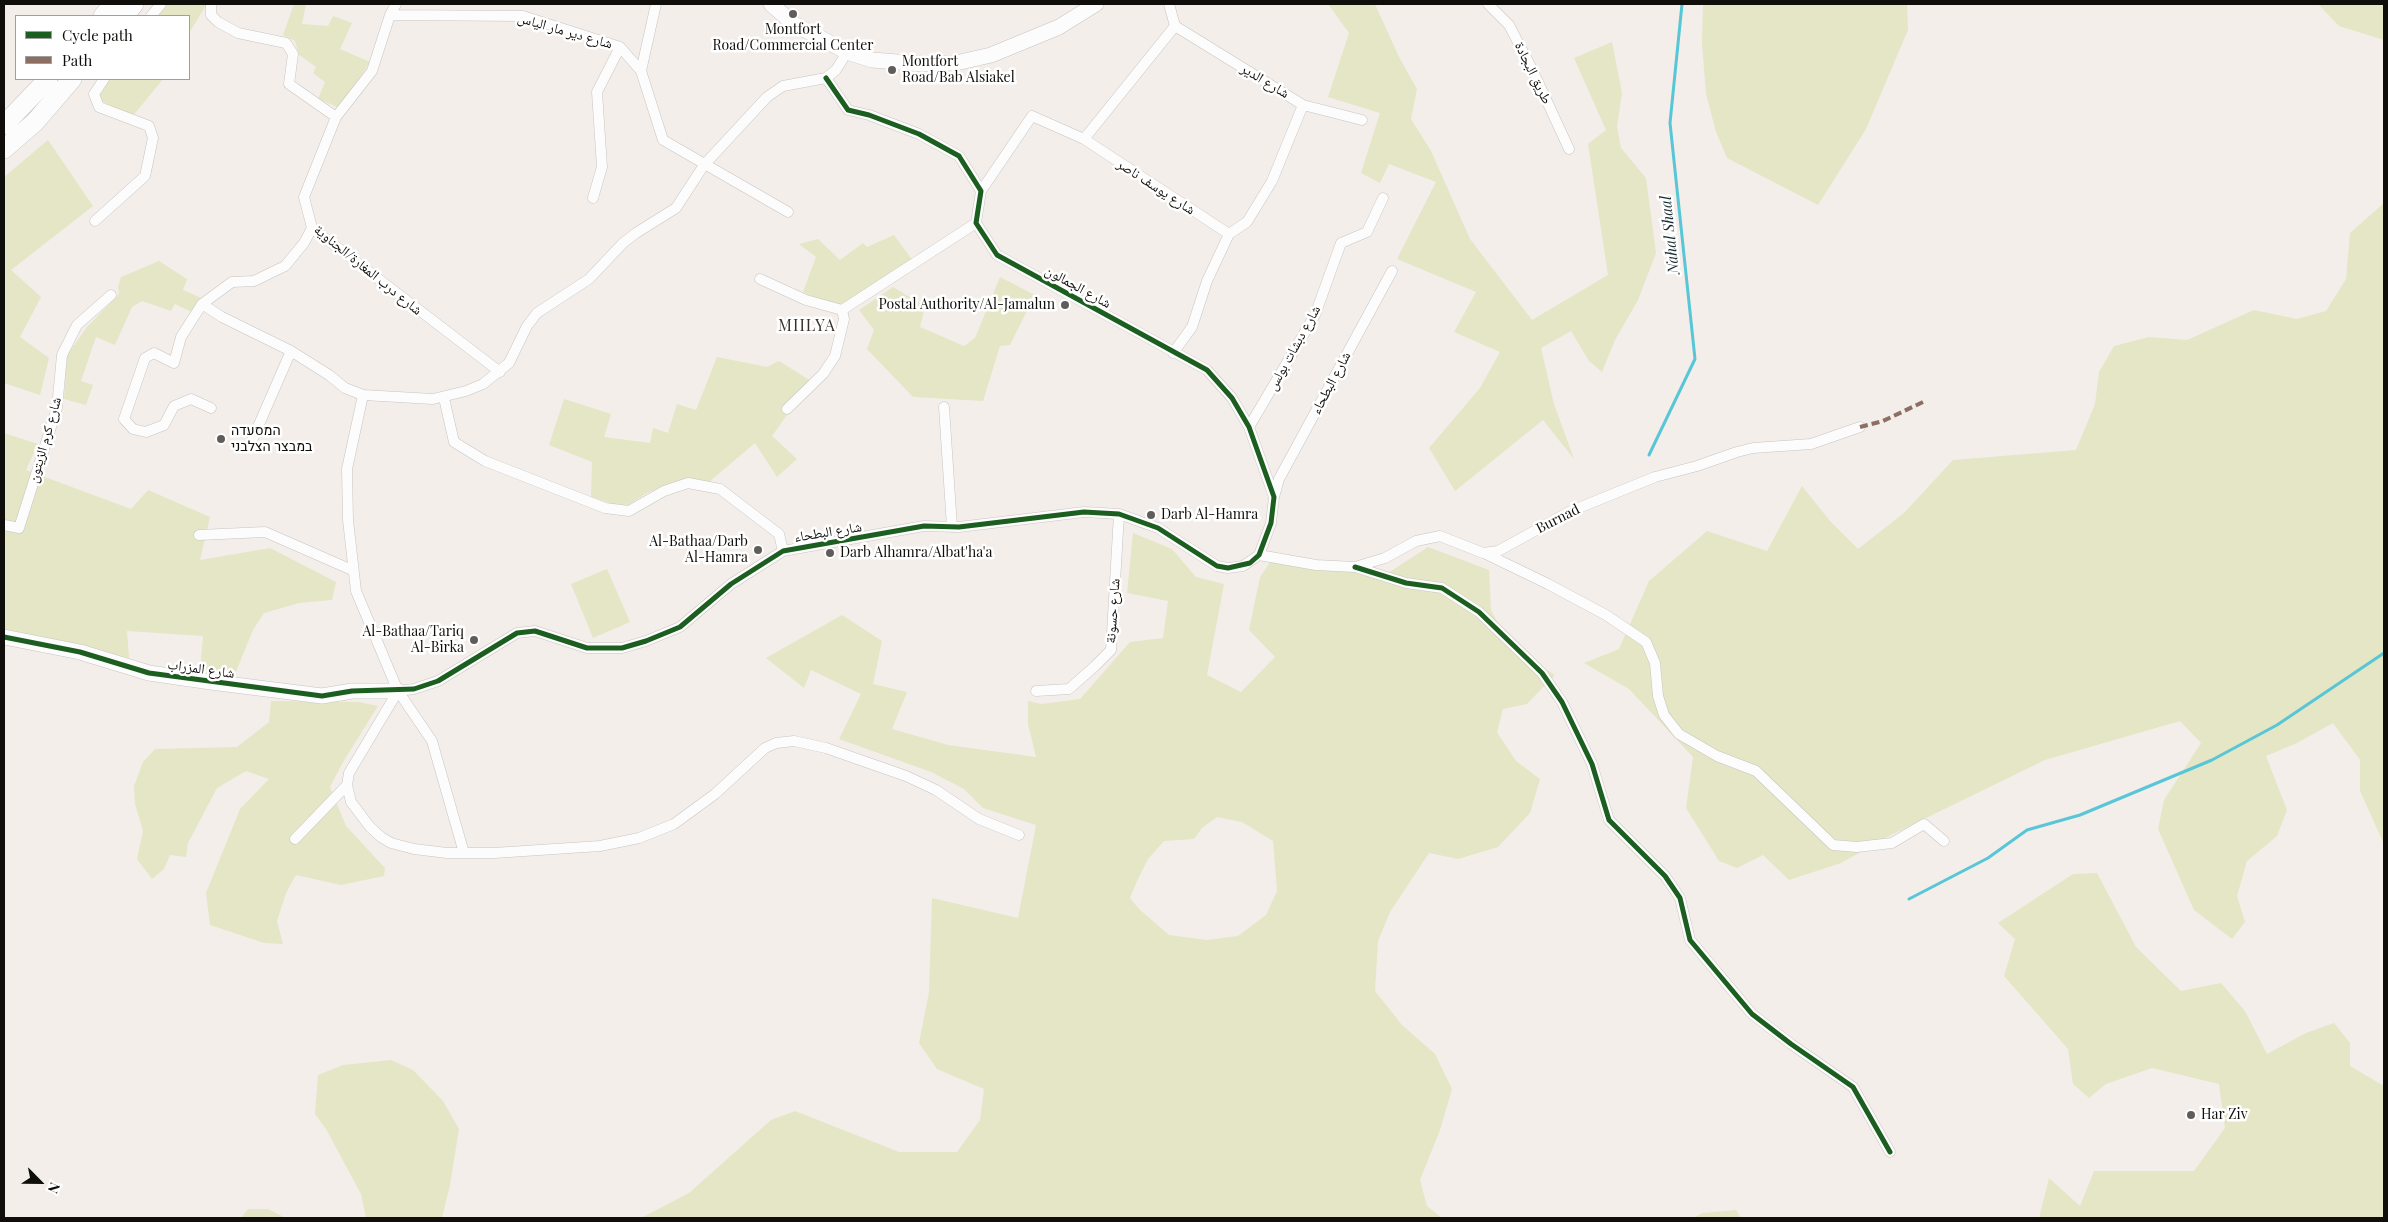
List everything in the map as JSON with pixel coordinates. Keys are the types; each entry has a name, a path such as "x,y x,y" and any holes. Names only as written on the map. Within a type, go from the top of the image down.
{"highway":[{"path":"105,15 114,4"},
{"path":"125,15 134,4"},
{"path":"4,125 47,80"},
{"path":"4,149 35,122 71,80"}],"street":[{"path":"152,15 161,4"},
{"path":"211,4 211,14 218,22 231,30 286,43 293,54 289,84 336,116"},
{"name":"شارع درب المغارة/الجناوية","path":"396,4 390,15 372,71 336,116 304,197 312,228 500,372"},
{"path":"656,4 641,71 663,140 788,212"},
{"path":"772,4 794,24 848,52 872,60 923,64 975,60 1059,28 1096,4"},
{"path":"1084,139 1175,26 1169,4"},
{"name":"طريق البجادة","path":"1488,4 1509,25 1532,68 1569,149"},
{"name":"شارع دير مار الياس","path":"390,15 523,16 620,47 641,71"},
{"name":"شارع الدير","path":"1175,26 1303,105 1362,120"},
{"name":"شارع دير مار الياس","path":"593,198 602,167 597,92 620,47"},
{"path":"202,304 222,317 291,350 345,388 363,395 444,398 483,384 509,363 527,326 538,313 588,279 636,233 676,208 704,165 767,97 783,86 826,78 836,70 848,52"},
{"path":"760,279 806,300 842,310 976,223 981,191 959,156 919,134 868,115 848,110 826,78"},
{"path":"95,221 145,176 152,138 149,126 99,107 94,94 103,80"},
{"path":"1173,353 1192,327 1207,281 1229,234 1247,222 1272,181 1303,105"},
{"name":"شارع يوسف ناصر","path":"981,191 1032,116 1084,139 1229,234"},
{"name":"شارع دبشات بولس","path":"1249,427 1315,314 1341,243 1367,232 1383,198"},
{"name":"شارع الجمالون","path":"976,223 996,255 1207,370 1232,398 1249,427 1274,497 1271,523 1259,555"},
{"path":"211,408 191,399 174,406 164,425 146,432 133,429 124,419 145,358 154,353 174,363 181,337 202,304 232,282 254,281 285,266 304,243 312,228"},
{"name":"شارع البطحاء","path":"1274,497 1279,479 1392,271"},
{"name":"شارع كرم الزيتون","path":"4,525 19,528 57,408 62,355 78,326 111,296"},
{"path":"787,410 823,374 835,356 844,319 842,310"},
{"path":"250,444 291,350"},
{"path":"363,395 347,469 352,570 356,591 398,691 432,741 464,853"},
{"path":"444,398 454,442 485,461 605,508 629,512 664,491 688,483 720,488 779,534 783,551"},
{"path":"944,407 952,527"},
{"name":"Burnad","path":"1483,553 1498,551 1571,511 1655,477 1697,466 1736,452 1811,444 1860,427"},
{"name":"شارع البطحاء","path":"398,691 414,689 438,681 517,632 535,631 586,648 622,648 646,641 680,627 731,584 783,551 924,526 952,527 1084,512 1119,514 1158,528 1217,566 1228,568 1243,566 1259,555"},
{"name":"شارع حسونة","path":"1036,691 1069,688 1111,650 1119,514"},
{"path":"200,535 265,532 352,570"},
{"path":"1355,567 1385,558 1416,541 1440,536 1483,553 1548,584 1606,615 1646,642 1655,663 1658,696 1664,715 1679,734 1717,756 1756,771 1833,845 1857,848 1892,843 1924,824 1944,841"},
{"path":"1259,555 1316,565 1355,567 1406,583 1442,588 1479,612 1542,672 1562,702 1592,764 1609,820 1665,876 1680,898 1690,940 1752,1014 1853,1087 1890,1152"},
{"name":"شارع المزراب","path":"4,637 80,652 150,672 211,682 322,696 352,691 398,691"},
{"path":"398,691 349,773 347,785 351,802 370,827 386,840 414,849 494,853 600,846 639,838 674,824 687,816 765,748 776,743 794,741 826,748 906,776 936,790 979,819 1019,835"},
{"path":"295,839 347,785"}],"green space":[{"path":"157,4 207,4 190,31 190,15 149,15"},
{"path":"294,4 306,4 302,24 328,26 333,16 352,23 340,49 370,62 340,108 318,99 325,82 313,73 316,67 299,55 295,41 283,35"},
{"path":"1328,4 1375,4 1399,57 1417,89 1411,119 1431,151 1470,239 1532,320 1608,275 1588,144 1606,130 1574,58 1612,42 1622,93 1617,126 1621,148 1646,178 1656,253 1638,300 1615,340 1602,372 1589,361 1571,331 1541,348 1554,404 1574,459 1543,420 1455,491 1429,448 1480,388 1500,352 1454,332 1476,292 1397,259 1436,182 1389,164 1380,183 1361,173 1380,113 1328,97 1349,33"},
{"path":"1703,4 1907,4 1908,30 1866,129 1818,205 1727,158 1716,132 1706,94 1702,44"},
{"path":"2318,4 2384,4 2384,40 2339,26"},
{"path":"99,80 162,80 132,117 89,94"},
{"path":"48,140 93,206 11,270 41,297 20,337 49,358 40,395 4,383 4,177"},
{"path":"2384,203 2384,844 2360,791 2360,760 2333,723 2297,743 2266,756 2287,810 2277,836 2247,861 2237,896 2245,922 2232,939 2194,910 2158,829 2164,800 2201,743 2180,721 2045,760 1891,835 1841,863 1789,880 1763,855 1737,868 1719,861 1686,808 1693,757 1629,689 1584,663 1619,649 1649,581 1707,531 1767,551 1802,486 1830,521 1858,549 1904,513 1953,460 2076,450 2095,404 2099,372 2114,346 2149,337 2187,340 2254,310 2297,319 2326,311 2346,279 2350,233"},
{"path":"894,235 913,261 843,305 830,304 803,292 816,257 799,244 818,239 840,260 863,243 867,247"},
{"path":"159,261 187,279 183,290 201,298 192,312 175,304 171,311 142,301 132,307 115,345 96,337 81,381 93,385 86,405 64,399 67,355 87,327 119,294 118,287 121,277"},
{"path":"1000,277 1035,295 1010,345 1000,346 983,401 913,397 867,349 874,330 859,310 893,287 925,306 920,327 964,346 975,338"},
{"path":"717,357 767,367 779,361 811,381 772,436 797,459 777,477 755,443 709,482 696,480 672,483 647,493 628,505 613,504 591,497 592,462 549,445 564,399 611,414 604,437 650,443 653,428 668,433 677,404 696,410"},
{"path":"4,433 38,444 26,470 131,509 148,490 210,517 200,560 270,548 336,582 332,600 299,603 264,613 253,630 235,674 200,670 203,636 127,631 129,658 4,629"},
{"path":"1133,533 1172,549 1196,577 1224,584 1207,675 1241,692 1275,657 1249,630 1260,577 1273,558 1388,573 1428,547 1489,570 1491,610 1510,646 1555,675 1527,704 1503,709 1497,732 1516,761 1540,779 1530,813 1498,847 1458,859 1429,853 1390,912 1378,941 1375,991 1402,1025 1435,1054 1452,1089 1440,1130 1420,1180 1427,1206 1442,1218 641,1218 689,1193 771,1120 795,1111 899,1152 957,1152 980,1120 984,1089 937,1069 919,1043 929,992 932,898 1018,918 1036,825 983,808 964,789 931,772 839,739 861,694 811,670 804,688 766,658 842,615 882,641 873,684 907,692 892,729 948,745 1036,757 1028,724 1028,701 1041,704 1080,699 1130,642 1163,638 1168,601 1127,593","holes":["1217,817 1242,822 1273,841 1277,891 1266,915 1238,936 1207,940 1169,935 1139,909 1130,898 1148,859 1164,841 1194,839 1202,828"]},
{"path":"607,569 630,622 593,638 571,584"},
{"path":"271,701 359,702 378,706 343,762 330,787 346,826 385,868 384,876 341,885 296,875 286,893 277,921 283,944 264,943 210,925 206,893 240,809 269,779 246,771 217,788 188,843 186,857 170,855 164,869 152,879 137,859 143,831 135,804 134,786 143,762 155,749 237,747 269,722"},
{"path":"2097,873 2136,947 2181,991 2221,983 2245,1011 2267,1054 2306,1033 2334,1023 2350,1043 2350,1066 2384,1086 2384,1218 2039,1218 2049,1178 2080,1206 2094,1171 2194,1171 2225,1128 2219,1084 2152,1068 2106,1084 2089,1098 2073,1084 2068,1049 2004,976 2015,939 1998,923 2073,874"},
{"path":"391,1060 413,1070 443,1101 459,1129 450,1185 442,1218 366,1218 361,1194 326,1129 315,1114 318,1075 343,1065"},
{"path":"248,1209 268,1209 286,1218 241,1218"},
{"path":"1736,1210 1741,1218 1694,1218 1702,1213"}],"waterway":[{"name":"Nahal Shaal","path":"1649,455 1695,359 1670,123 1682,4"},
{"path":"1909,899 1988,858 2027,830 2080,815 2212,760 2277,725 2384,653"}],"marked path":[{"path":"1860,427 1883,421 1923,402"}],"cycle path":[{"path":"4,637 80,652 149,673 322,696 352,691 414,689 438,681 517,633 535,631 587,648 622,648 646,641 680,627 731,584 783,551 924,526 959,527 1084,512 1119,514 1158,528 1217,566 1228,568 1250,563 1259,555 1271,523 1274,497 1249,427 1232,398 1207,370 997,255 976,223 981,191 959,156 919,134 869,115 848,110 826,78"},
{"path":"1355,567 1406,583 1442,588 1479,612 1542,673 1562,702 1592,764 1609,820 1665,876 1680,898 1690,940 1752,1014 1853,1087 1890,1152"}],"place":[{"name":"Montfort Road/Commercial Center","path":"793,14"},
{"name":"Montfort Road/Bab Alsiakel","path":"892,70"},
{"name":"Postal Authority/Al-Jamalun","path":"1065,305"},
{"name":"המסעדה במבצר הצלבני","path":"221,439"},
{"name":"Darb Al-Hamra","path":"1151,515"},
{"name":"Al-Bathaa/Darb Al-Hamra","path":"758,550"},
{"name":"Darb Alhamra/Albat'ha'a","path":"830,553"},
{"name":"Al-Bathaa/Tariq Al-Birka","path":"474,640"},
{"name":"Har Ziv","path":"2191,1115"}],"district":[{"name":"MIILYA","path":"807,326"}]}
